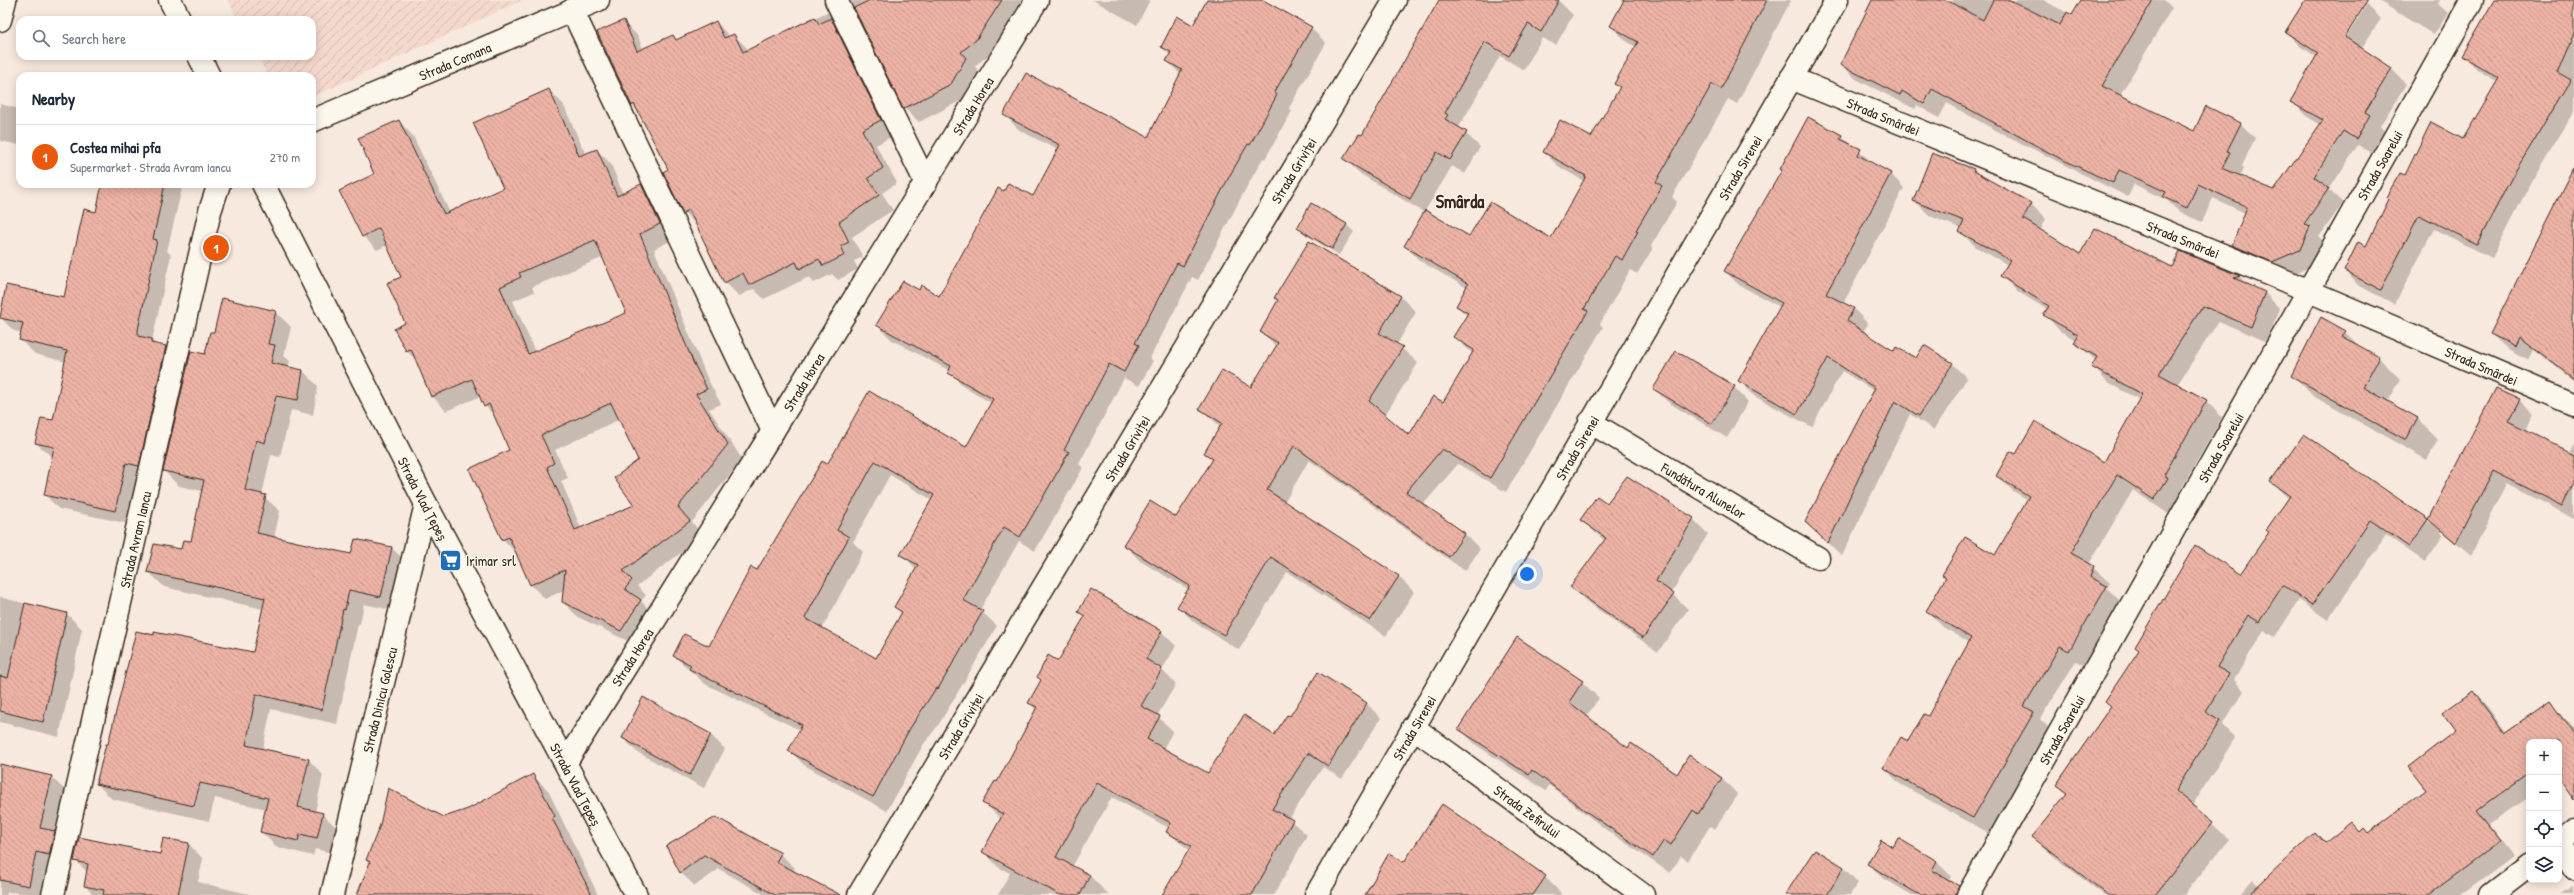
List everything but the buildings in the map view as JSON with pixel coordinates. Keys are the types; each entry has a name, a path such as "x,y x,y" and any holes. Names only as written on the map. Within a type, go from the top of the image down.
{"street":[{"path":"0,20 5,0"},
{"path":"170,0 178,16"},
{"name":"Strada Comana","path":"316,119 598,0"},
{"path":"836,0 926,183"},
{"name":"Strada Horea","path":"566,762 773,431 1037,0"},
{"name":"Strada Griviței","path":"859,895 1395,0"},
{"name":"Strada Sirenei","path":"1316,895 1837,0"},
{"name":"Strada Soarelui","path":"1968,895 2472,0"},
{"path":"572,10 773,431"},
{"path":"200,60 207,72"},
{"name":"Strada Smârdei","path":"1791,78 2309,291 2574,405"},
{"name":"Strada Avram Iancu","path":"52,895 210,211 218,188"},
{"name":"Strada Vlad Țepeș","path":"265,188 426,504 566,762 636,895"},
{"name":"Fundătura Alunelor","path":"1590,422 1818,558"},
{"name":"Strada Dinicu Golescu","path":"332,895 426,504"},
{"name":"Strada Zefirului","path":"1413,727 1643,895"},
{"path":"2562,840 2574,830"},
{"path":"2562,847 2574,868"},
{"path":"2490,895 2526,867"}],"shaded area":[{"path":"228,0 523,0 316,95 316,72 266,72 260,60 316,60 316,16 236,16"}],"place":[{"name":"Costea mihai pfa","path":"216,248"},
{"name":"Irimar srl","path":"451,560"}],"district":[{"name":"Smârda","path":"1460,201"}]}
